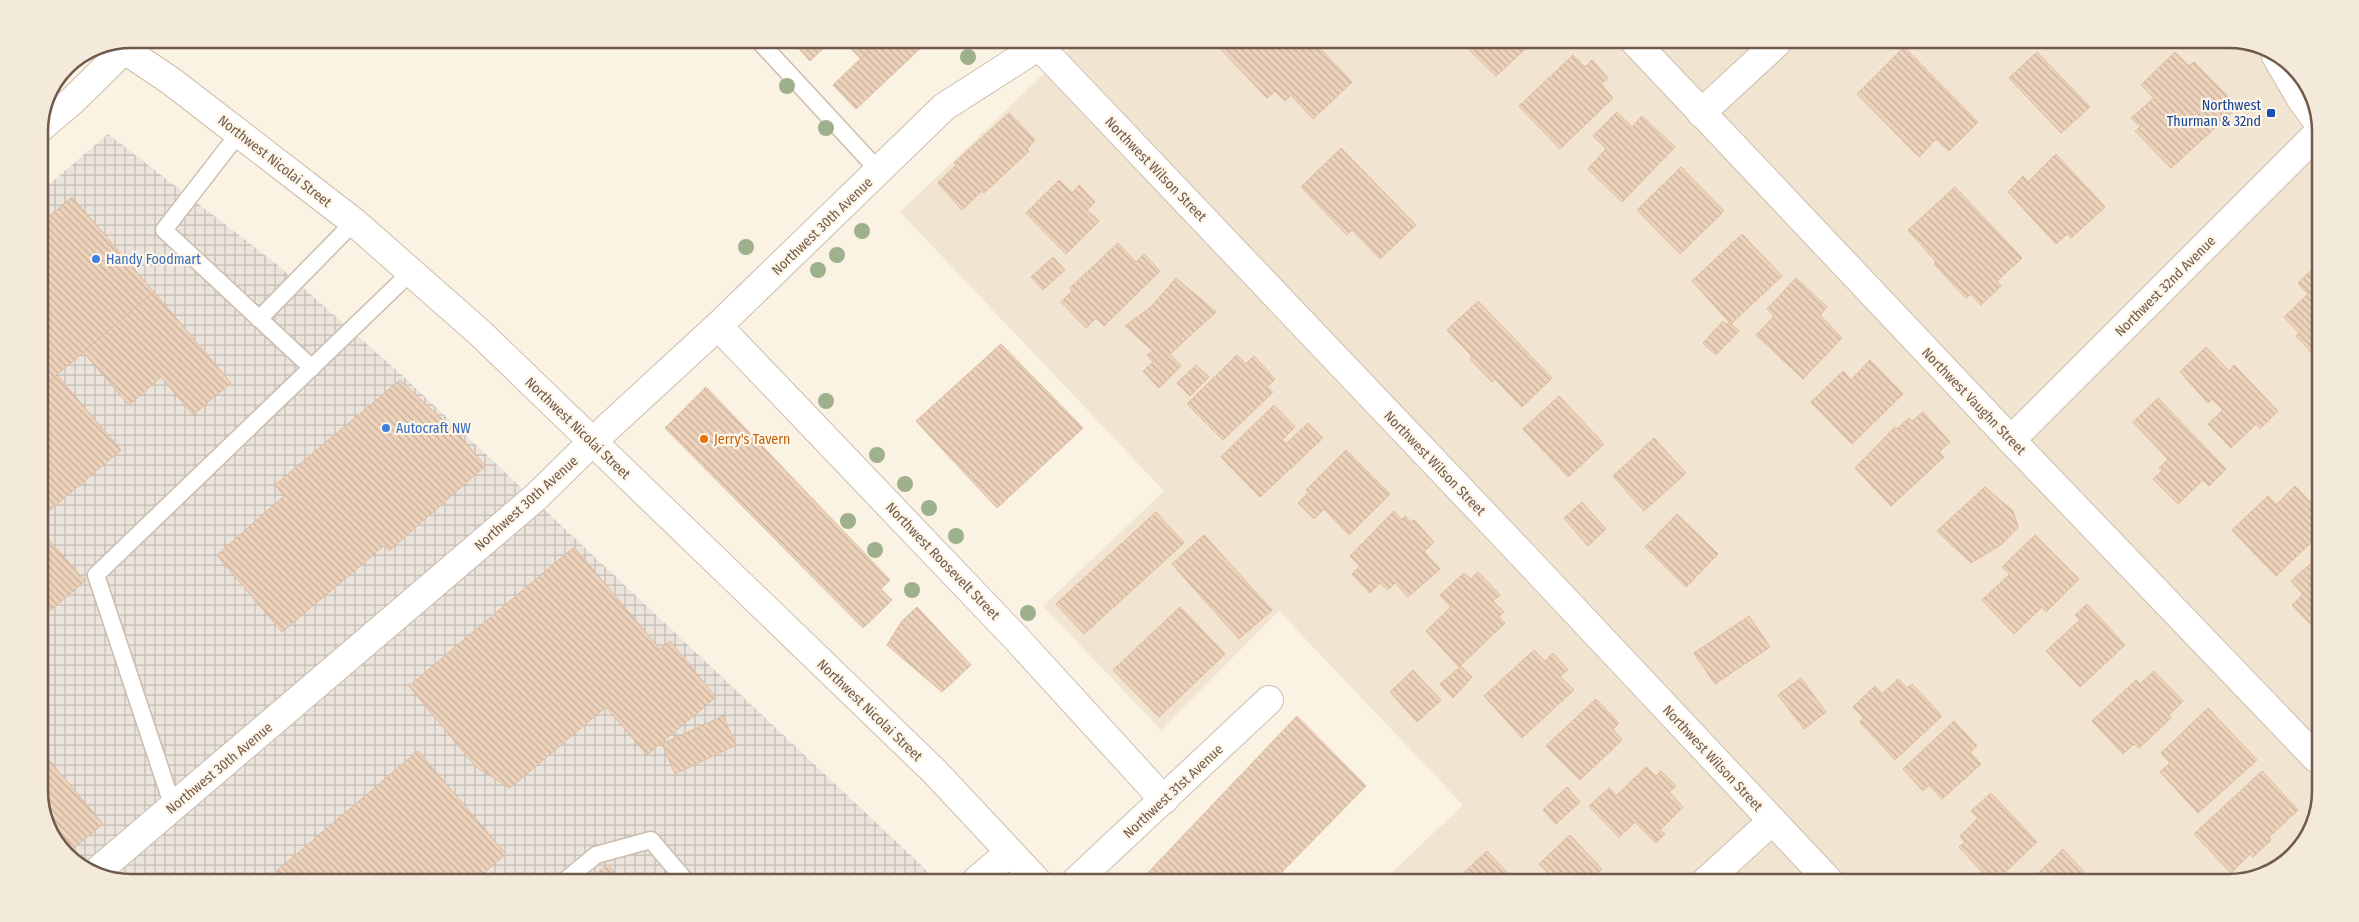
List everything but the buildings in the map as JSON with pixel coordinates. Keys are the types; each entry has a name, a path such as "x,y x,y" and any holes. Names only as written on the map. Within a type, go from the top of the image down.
{"street":[{"name":"Northwest Nicolai Street","path":"130,48 354,222 479,332 934,771 1030,874"},
{"name":"Northwest 30th Avenue","path":"100,869 536,497 592,442 718,326 944,107 1027,48"},
{"name":"Northwest Wilson Street","path":"1041,48 1524,556 1822,874"},
{"name":"Northwest Vaughn Street","path":"1641,48 2011,440 2312,754"},
{"path":"1701,113 1772,48"},
{"path":"49,120 72,100 119,49"},
{"path":"2284,69 2309,110"},
{"name":"Northwest 32nd Avenue","path":"2011,440 2311,140"},
{"name":"Northwest Roosevelt Street","path":"718,326 1016,638 1164,800"},
{"name":"Northwest 31st Avenue","path":"1084,874 1269,700"},
{"path":"1713,874 1772,821"},
{"path":"985,874 1010,852"}],"lane":[{"path":"765,48 879,171"},
{"path":"240,133 164,230 312,368"},
{"path":"259,319 354,222"},
{"path":"174,807 96,575 411,272"},
{"path":"573,874 596,855 651,840 680,874"}],"shaded area":[{"path":"1071,48 2240,48 2265,56 2287,72 2300,89 2309,109 2311,125 2312,792 2310,808 2303,828 2294,842 2275,861 2240,874 1390,874 1463,805 1279,611 1161,730 1043,606 1164,491 900,212"},
{"path":"108,134 275,263 403,376 929,874 119,874 84,861 72,850 59,833 52,818 48,797 48,185"}],"place":[{"name":"Northwest Thurman & 32nd","path":"2271,113"},
{"name":"Handy Foodmart","path":"96,259"},
{"name":"Autocraft NW","path":"386,428"},
{"name":"Jerry's Tavern","path":"704,439"}]}
